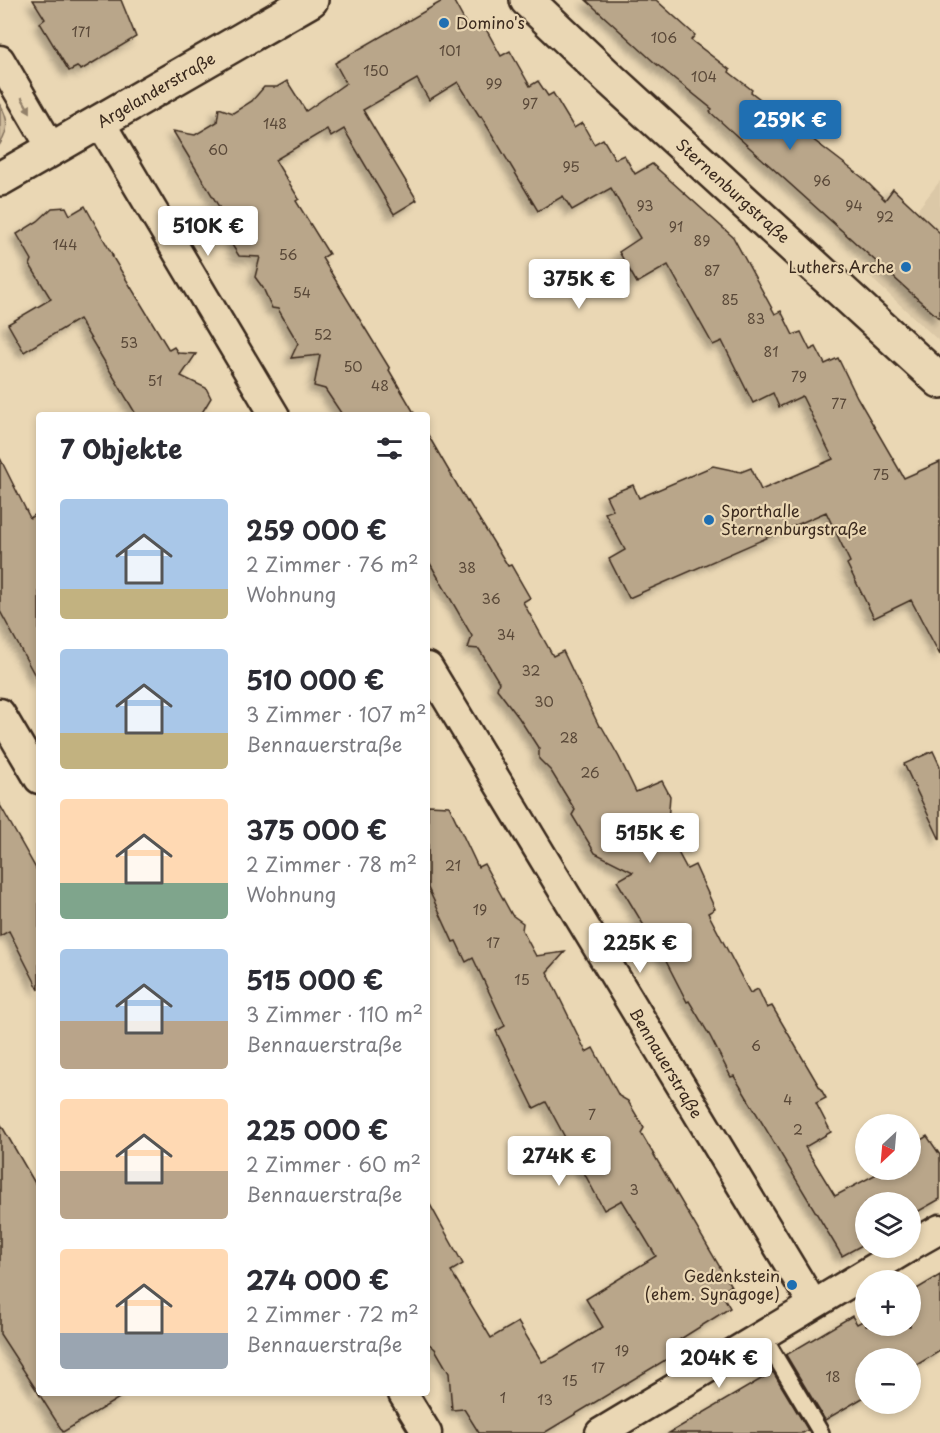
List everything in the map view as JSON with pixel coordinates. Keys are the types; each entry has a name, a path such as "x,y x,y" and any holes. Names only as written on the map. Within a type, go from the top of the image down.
{"street":[{"name":"Argelanderstraße","path":"0,179 311,0"},
{"name":"Sternenburgstraße","path":"527,0 940,381"},
{"path":"0,60 52,149"},
{"path":"100,122 274,412"},
{"name":"Bennauerstraße","path":"430,670 813,1304"},
{"path":"2,722 36,774"},
{"path":"921,1240 940,1229"},
{"path":"600,1433 890,1258"},
{"path":"404,1396 427,1433"}],"lane":[{"path":"763,1336 821,1433"}],"shaded area":[{"path":"0,105 7,124 0,144"},
{"name":"Luthers Arche","path":"940,181 940,342 867,274"}],"building":[{"path":"33,0 121,0 136,37 81,70 77,67 69,71 40,23 45,19"},
{"path":"444,0 453,0 469,29 482,22 501,56 510,51 530,86 538,81 548,96 553,93 574,128 582,123 594,144 603,139 615,159 624,155 635,174 652,164 733,237 775,314 781,311 793,335 801,332 810,350 816,347 825,364 838,358 857,397 904,478 940,462 940,655 911,600 874,618 847,564 850,562 826,512 629,598 609,559 625,550 605,513 613,510 606,496 633,485 639,498 713,466 741,472 751,468 761,490 833,459 802,396 779,407 773,393 753,403 722,341 713,345 668,265 637,283 619,252 640,238 611,188 572,210 563,196 538,211 458,82 429,100 417,79 363,110 417,200 394,214 344,129 331,137 327,129 275,160 299,199 296,201 329,254 322,258 414,412 340,412 325,389 314,386 320,355 291,358 298,343 278,309 272,308 255,277 260,257 239,256 232,245 235,236 224,215 173,131 195,135 217,122 219,108 233,113 252,101 264,87 277,87 287,81 306,111 346,83 335,63"},
{"path":"586,0 656,0 695,35 691,40 730,70 729,72 752,90 751,92 863,178 885,200 893,189 940,233 940,319 710,112 712,109 655,63"},
{"path":"85,206 112,256 169,350 174,347 178,353 196,354 181,376 206,388 211,398 202,412 135,412 79,319 24,352 8,324 51,299 30,265 32,260 17,234 38,221 52,208 66,207 70,215"},
{"path":"430,438 467,502 508,566 511,565 530,598 523,602 553,656 563,651 599,726 602,727 619,757 636,792 662,781 670,796 668,821 663,824 687,869 695,865 715,909 708,913 750,993 758,989 767,1008 772,1006 826,1098 816,1103 831,1132 805,1147 835,1196 865,1180 921,1180 921,1140 927,1136 940,1155 940,1199 921,1210 921,1192 855,1192 855,1249 842,1256 734,1076 731,1077 710,1036 689,1001 687,1002 654,938 652,939 617,881 633,872 595,853 572,815 575,810 551,771 539,759 539,749 497,689 499,682 479,649 468,648 472,636 430,563"},
{"path":"0,458 30,518 36,514 36,677 0,611"},
{"path":"933,751 940,766 940,840 904,764"},
{"path":"0,805 36,869 36,984 9,931 0,936"},
{"path":"430,805 449,806 478,867 484,864 512,915 523,923 522,930 536,956 565,952 547,972 586,1052 593,1048 619,1096 628,1101 644,1128 641,1133 731,1286 721,1292 730,1308 671,1345 677,1353 544,1433 479,1433 464,1409 452,1410 449,1373 430,1345 430,1205 463,1264 451,1271 491,1338 518,1322 542,1362 603,1327 586,1299 656,1256 622,1200 604,1210 546,1102 534,1108 496,1031 505,1026 473,958 466,962 456,941 453,942 430,892"},
{"path":"0,1123 36,1185 36,1389 0,1334"},
{"path":"940,1275 940,1351 921,1362 921,1348 855,1348 855,1402 825,1420 786,1355 852,1316 855,1321 855,1336 921,1336 921,1286"},
{"path":"773,1372 808,1430 803,1433 669,1433"},
{"path":"40,1396 123,1396 63,1432"}],"place":[{"name":"Domino's","path":"444,23"},
{"name":"Luthers Arche","path":"906,267"},
{"name":"Sporthalle Sternenburgstraße","path":"709,520"},
{"name":"Gedenkstein (ehem. Synagoge)","path":"792,1285"}]}
